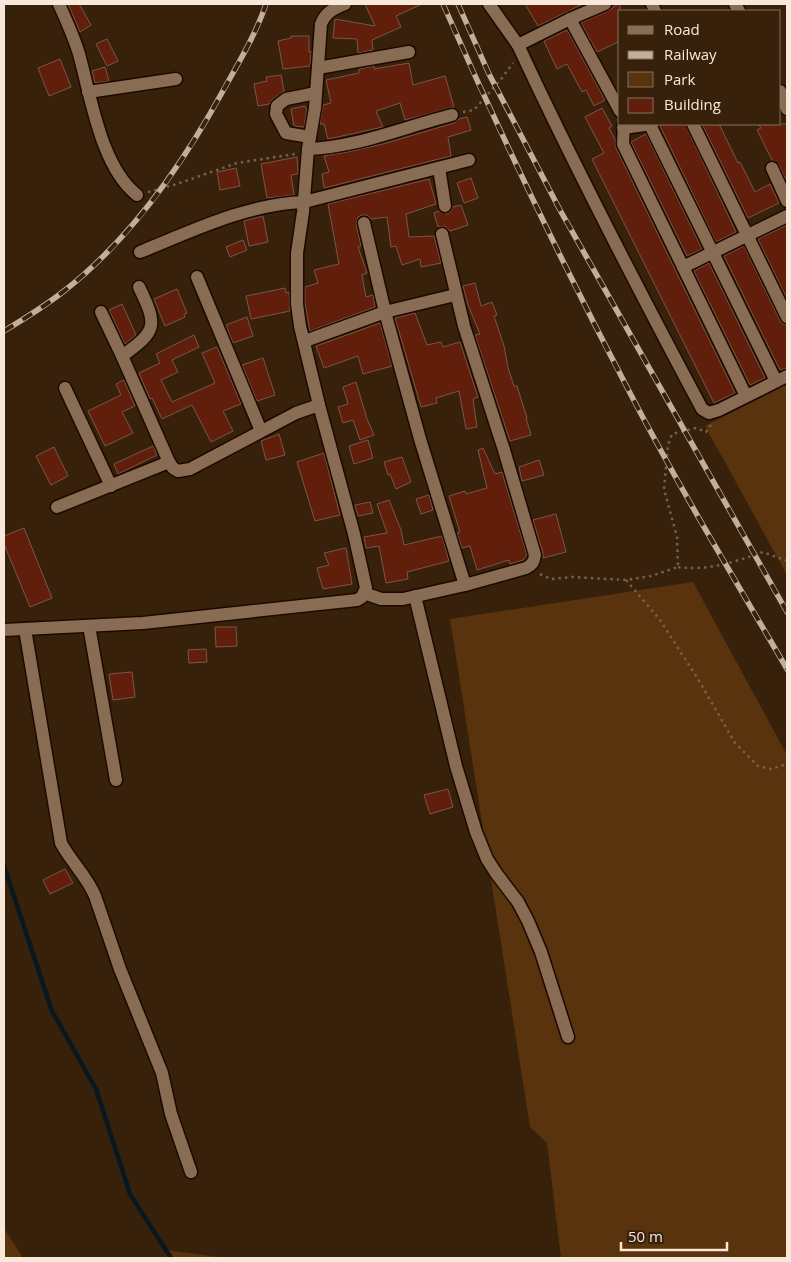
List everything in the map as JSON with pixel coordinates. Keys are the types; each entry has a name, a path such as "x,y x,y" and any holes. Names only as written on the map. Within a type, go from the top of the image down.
{"street":[{"path":"59,4 78,53 98,125 117,174 127,188 137,195"},
{"path":"4,630 143,623 357,600 364,593 366,588 354,534 319,405 300,326 297,304 297,252 304,202 308,146 316,94 321,24 324,17 345,4"},
{"path":"489,4 519,48 583,182 636,285 702,409 709,413 781,379 712,252 651,125"},
{"path":"519,48 570,19 605,4"},
{"path":"570,19 618,107"},
{"path":"318,68 409,52"},
{"path":"88,92 176,79"},
{"path":"316,94 286,99 277,106 276,114 286,133 308,146 327,148 366,140 452,115"},
{"path":"781,94 787,109"},
{"path":"638,125 624,126 622,144 746,396"},
{"path":"693,125 787,317"},
{"path":"140,252 215,222 252,211 304,202 469,160"},
{"path":"439,168 445,206"},
{"path":"772,168 787,201"},
{"path":"683,267 787,216"},
{"path":"364,223 385,312 420,439 465,585"},
{"path":"364,593 381,599 403,599 465,585 526,568 534,560 504,450 455,295 442,234"},
{"path":"197,277 261,431"},
{"path":"122,356 140,343 152,328 150,309 139,287"},
{"path":"305,342 385,312 455,295"},
{"path":"101,312 168,462 178,471 184,471 296,413 319,405"},
{"path":"64,388 111,486"},
{"path":"57,507 168,462"},
{"path":"415,596 456,766 476,832 487,858 518,902 528,921 541,952 568,1037"},
{"path":"89,626 116,780"},
{"path":"25,629 62,843 71,860 92,887 120,968 162,1073 171,1114 191,1172"}],"path":[{"path":"452,115 474,110 502,78 519,48"},
{"path":"137,195 177,184 237,163 308,146"},
{"path":"678,567 678,537 664,489 668,445 672,434 696,428 706,432 711,427 714,411"},
{"path":"526,568 550,578 572,577 626,580 651,576 678,567 706,568 741,561 763,552 787,561"},
{"path":"626,580 660,620 698,678 735,743 758,766 771,769 787,764"}],"green space":[{"path":"787,384 787,575 705,426"},
{"path":"693,582 787,755 787,1258 561,1258 547,1143 530,1127 450,619"},
{"path":"4,1228 23,1258 4,1258"},
{"path":"167,1250 226,1258 165,1258"}],"building":[{"path":"68,4 79,4 91,25 80,32"},
{"path":"365,4 422,4 396,16 401,27 372,40 373,50 358,53 357,39 333,38 335,19 375,26"},
{"path":"525,4 583,4 538,26"},
{"path":"620,4 620,10 618,10 618,42 597,52 581,23"},
{"path":"567,30 605,100 594,106 586,90 582,92 567,64 557,69 544,41"},
{"path":"291,36 309,36 310,66 283,69 278,41 291,38"},
{"path":"107,39 118,61 107,66 96,44"},
{"path":"60,59 71,87 49,96 38,68"},
{"path":"409,63 413,85 445,76 454,107 405,120 400,103 376,111 383,127 328,139 324,124 320,124 323,105 331,103 326,80 359,73 359,69 374,66 374,69"},
{"path":"105,67 109,81 95,83 92,71"},
{"path":"281,75 284,91 269,104 258,106 254,84 267,81 266,77"},
{"path":"305,106 307,109 304,127 294,126 291,109"},
{"path":"602,108 612,126 609,128 615,139 616,148 735,393 714,403 592,159 604,153 585,117"},
{"path":"467,117 471,130 448,137 451,156 324,188 322,174 329,172 324,156 383,144 454,123 459,119"},
{"path":"787,124 787,182 779,165 772,160 757,130 761,128 759,125"},
{"path":"685,125 736,232 716,242 660,126"},
{"path":"702,125 719,125 755,192 770,184 779,203 748,218"},
{"path":"646,134 702,249 687,256 631,142"},
{"path":"297,157 298,174 291,175 294,195 267,198 261,164"},
{"path":"236,168 240,186 220,190 217,172"},
{"path":"471,178 478,198 464,203 457,183"},
{"path":"429,179 436,204 406,214 409,237 434,236 441,263 421,267 420,259 402,265 396,246 391,247 387,217 371,219 367,215 362,215 358,217 356,224 361,246 358,247 367,273 362,275 366,297 373,295 375,307 310,331 305,303 305,287 318,283 314,270 339,264 328,204"},
{"path":"461,205 468,225 450,231 445,226 438,227 434,213 439,211 447,214 453,207"},
{"path":"263,216 268,242 249,246 244,221"},
{"path":"787,225 787,299 758,239"},
{"path":"243,240 247,250 230,257 226,247"},
{"path":"744,246 780,321 787,325 787,368 780,370 724,256"},
{"path":"709,263 765,378 750,385 694,271"},
{"path":"475,283 481,306 492,302 497,315 494,316 504,346 508,368 514,386 517,386 531,435 510,441 475,335 480,334 468,305 463,286"},
{"path":"285,288 286,293 289,292 290,311 251,319 246,296"},
{"path":"177,289 187,313 184,314 185,317 165,326 154,299"},
{"path":"122,304 136,335 125,344 109,310"},
{"path":"415,313 427,345 441,342 443,347 460,342 478,397 473,399 477,427 466,429 459,391 436,398 437,403 421,407 395,318"},
{"path":"247,317 253,336 233,343 226,325"},
{"path":"380,323 392,366 363,374 358,356 324,368 316,346"},
{"path":"194,335 199,347 172,360 178,372 161,380 172,402 215,383 202,353 217,347 241,404 223,411 233,431 211,442 192,405 162,419 152,398 150,399 139,373 160,363 156,354"},
{"path":"263,358 275,395 257,401 242,365"},
{"path":"124,380 135,406 122,412 133,433 105,446 88,411 121,395 116,384"},
{"path":"356,382 374,435 360,440 353,420 343,423 338,407 348,404 343,387"},
{"path":"279,434 285,455 266,460 261,441"},
{"path":"368,440 373,458 354,464 349,446"},
{"path":"153,446 157,455 118,474 114,464"},
{"path":"54,447 68,476 51,485 36,456"},
{"path":"483,448 495,474 502,472 527,555 523,560 510,564 509,560 477,570 470,546 462,548 457,533 460,532 449,496 465,491 466,494 487,488 478,450"},
{"path":"324,453 340,515 315,521 297,462"},
{"path":"402,457 411,482 396,489 390,474 388,475 384,462"},
{"path":"539,460 544,475 522,481 519,467"},
{"path":"429,495 433,510 421,514 416,499"},
{"path":"389,500 401,530 404,545 442,536 449,561 407,572 408,579 386,583 379,546 366,548 364,537 387,533 377,504"},
{"path":"370,502 373,513 358,516 355,505"},
{"path":"556,514 566,552 543,558 533,520"},
{"path":"24,528 52,598 30,607 4,544 4,536"},
{"path":"346,548 352,584 323,589 317,568 329,565 324,553"},
{"path":"215,627 236,627 237,646 216,647"},
{"path":"206,649 207,662 189,663 188,650"},
{"path":"132,672 135,697 113,700 109,674"},
{"path":"448,789 453,807 430,814 424,795"},
{"path":"65,869 73,883 50,894 43,880"}],"waterway":[{"path":"4,866 52,1011 96,1089 130,1194 171,1258"}],"railway":[{"path":"4,331 64,291 112,248 134,224 173,172 208,117 247,48 266,4"},
{"path":"443,4 533,200 605,345 668,463 787,669"},
{"path":"458,4 489,74 560,210 787,612"}]}
